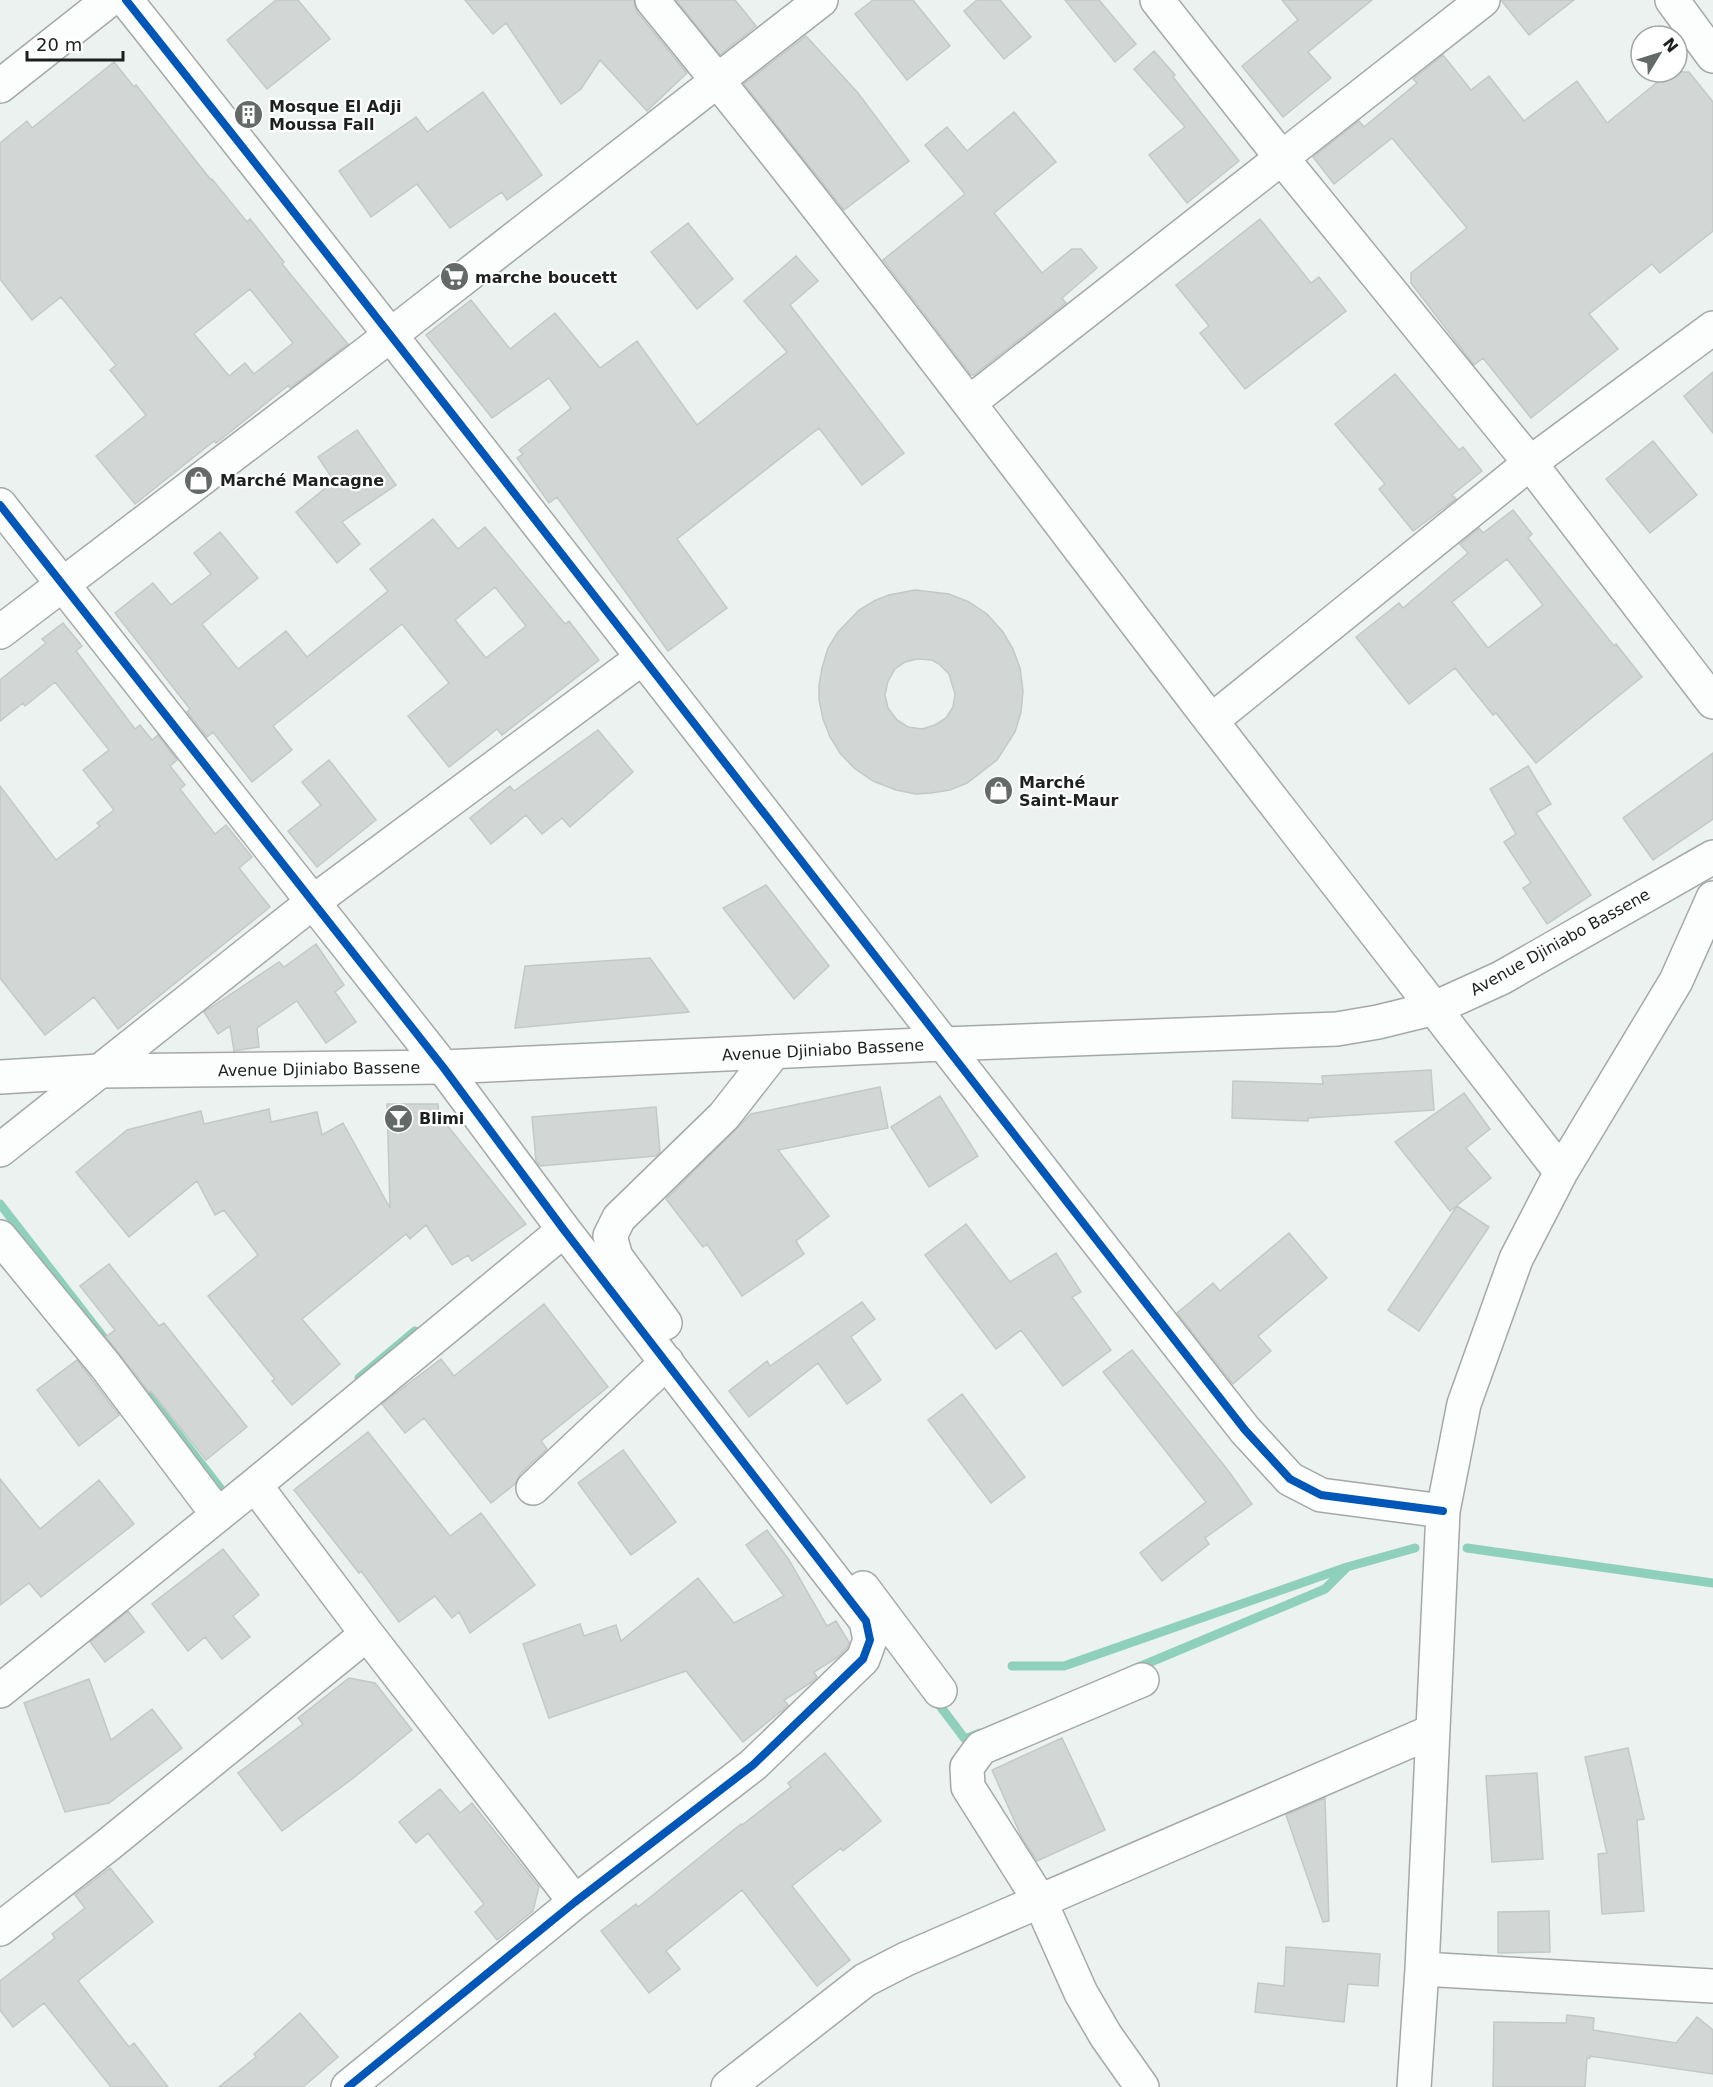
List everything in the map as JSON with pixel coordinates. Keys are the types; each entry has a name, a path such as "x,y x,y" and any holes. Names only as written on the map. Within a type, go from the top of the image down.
{"street":[{"path":"0,86 109,0"},
{"path":"126,0 392,334 1245,1430 1290,1479 1321,1495 1443,1511"},
{"path":"652,0 718,80 969,403 1211,721 1561,1172"},
{"path":"0,633 61,584 392,334 821,0"},
{"path":"1157,0 1281,157 1530,463 1713,702"},
{"path":"969,403 1483,0"},
{"path":"1672,0 1713,56"},
{"path":"1211,721 1530,463 1713,328"},
{"path":"0,505 443,1067 564,1230 867,1621 870,1640 862,1659 753,1765 575,1902 348,2087"},
{"path":"0,1150 313,902 642,658"},
{"name":"Avenue Djiniabo Bassene","path":"0,1077 100,1071 443,1067 1337,1029 1435,1008 1502,978 1713,857"},
{"path":"1414,2087 1422,1969 1443,1511 1464,1404 1516,1259 1561,1172 1676,981 1713,898"},
{"path":"774,1052 724,1116 620,1218 610,1236 616,1257 940,1691"},
{"path":"0,1691 255,1485 564,1230"},
{"path":"0,1237 105,1365 218,1515"},
{"path":"533,1488 667,1362"},
{"path":"255,1485 366,1634 575,1902"},
{"path":"0,1929 126,1830 366,1634"},
{"path":"1142,1680 981,1748 967,1767 968,1787 1040,1901 1081,1993 1106,2036 1142,2087"},
{"path":"728,2087 865,1980 906,1959 1433,1731"},
{"path":"1422,1969 1713,1986"}],"building":[{"path":"276,0 298,0 330,39 267,89 227,40"},
{"path":"465,0 634,0 637,12 687,73 647,111 600,60 581,89 561,104 506,23 493,34"},
{"path":"676,0 735,0 756,26 720,55"},
{"path":"873,0 913,0 950,46 907,80 855,14"},
{"path":"977,0 1000,0 1031,37 1004,59 964,11"},
{"path":"1065,0 1099,0 1136,44 1115,62"},
{"path":"1282,0 1372,0 1308,52 1331,78 1283,117 1242,66 1298,20"},
{"path":"1501,0 1574,0 1529,35"},
{"path":"806,36 858,93 909,161 844,210 744,84"},
{"path":"1154,51 1175,75 1173,77 1239,161 1187,203 1149,155 1185,127 1134,69"},
{"path":"1443,55 1471,90 1489,76 1524,121 1577,81 1607,123 1655,84 1689,84 1689,72 1713,102 1713,231 1660,273 1652,264 1589,314 1618,349 1531,418 1483,358 1474,365 1411,283 1411,273 1467,228 1392,138 1334,184 1313,157 1359,121 1364,127 1417,83 1413,79"},
{"path":"114,62 134,87 136,85 247,222 250,219 284,262 282,264 348,344 290,388 289,385 216,443 214,441 135,504 96,456 146,415 110,370 116,365 61,297 32,320 0,279 0,143 27,121 32,128","holes":["250,289 293,343 254,374 245,363 229,376 194,334"]},
{"path":"483,92 542,175 507,200 502,192 450,228 417,184 371,217 339,171 416,117 427,132"},
{"path":"1014,112 1056,162 994,213 1042,273 1072,249 1081,249 1097,268 1062,298 1066,303 974,375 971,375 883,260 965,194 925,145 947,127 967,151"},
{"path":"1260,219 1311,283 1319,277 1346,311 1245,389 1200,333 1209,326 1176,285"},
{"path":"688,223 733,279 697,309 651,252"},
{"path":"796,256 818,281 790,305 904,453 862,485 819,428 677,539 727,608 668,651 557,497 549,503 517,458 523,454 519,450 571,408 549,378 492,418 426,335 471,300 510,349 555,313 600,368 637,341 697,425 787,352 744,301"},
{"path":"1713,372 1713,433 1684,396"},
{"path":"1395,374 1459,450 1463,447 1482,471 1452,495 1456,499 1413,531 1379,489 1385,484 1335,424"},
{"path":"357,430 396,485 342,522 360,544 337,563 296,512 334,481 318,457"},
{"path":"1653,441 1697,495 1650,533 1606,479"},
{"path":"1513,510 1532,534 1528,538 1614,646 1616,644 1642,677 1536,763 1496,713 1493,715 1455,668 1409,704 1356,637 1399,603 1403,608 1468,553 1460,544 1479,528 1483,533","holes":["1507,559 1543,605 1488,648 1452,602"]},
{"path":"433,519 458,549 485,527 565,624 569,621 599,660 502,735 497,729 449,767 408,716 449,683 402,624 273,726 292,750 252,782 213,732 207,737 187,712 190,709 115,613 153,583 171,605 211,574 194,553 220,532 258,578 202,624 238,669 286,631 307,657 388,591 370,569","holes":["495,587 526,626 486,658 455,620"]},
{"path":"915,590 949,594 969,602 987,614 1003,632 1020,668 1023,691 1021,712 1015,732 997,760 967,783 950,790 916,794 896,790 873,781 854,768 840,753 823,719 819,685 828,648 838,632 859,610 889,595","holes":["917,659 932,660 949,674 955,694 953,707 946,718 935,725 922,729 908,727 897,720 888,708 885,695 888,681 895,669 905,662"]},
{"path":"63,623 82,646 76,651 135,729 140,725 152,740 158,735 177,760 170,766 185,785 180,789 215,834 226,825 252,857 239,868 270,907 118,1029 94,997 45,1035 0,978 0,786 56,860 100,826 97,823 114,810 83,770 109,750 55,682 25,706 23,703 0,721 0,680 46,643 42,639"},
{"path":"598,730 633,772 570,827 562,818 542,834 526,815 491,844 470,818 510,786 514,791"},
{"path":"1713,753 1713,819 1653,860 1623,818"},
{"path":"329,760 376,820 317,867 288,831 321,805 302,782"},
{"path":"1528,766 1551,804 1536,813 1591,895 1547,924 1523,888 1531,883 1504,842 1516,834 1490,789"},
{"path":"766,885 829,966 794,999 723,908"},
{"path":"316,944 344,985 335,992 356,1022 326,1043 297,1001 257,1028 259,1047 234,1051 230,1026 218,1034 204,1012 279,962 284,967"},
{"path":"650,958 689,1012 515,1028 525,966"},
{"path":"1431,1070 1434,1110 1308,1118 1308,1121 1232,1118 1233,1081 1323,1084 1322,1076"},
{"path":"880,1087 888,1128 778,1150 829,1216 796,1241 804,1254 742,1296 707,1244 703,1247 666,1199 751,1114"},
{"path":"1464,1093 1490,1129 1466,1148 1491,1178 1450,1211 1395,1142"},
{"path":"940,1096 978,1156 929,1187 891,1127"},
{"path":"387,1104 438,1104 439,1115 526,1224 472,1261 468,1255 452,1265 426,1225 410,1239 406,1234 302,1319 340,1364 292,1405 272,1381 275,1379 208,1296 258,1255 224,1210 215,1215 197,1181 129,1237 76,1172 127,1130 201,1111 204,1124 269,1109 271,1122 317,1112 322,1135 343,1123 390,1208"},
{"path":"656,1107 660,1152 656,1156 540,1166 536,1161 532,1117"},
{"path":"1457,1206 1489,1227 1419,1331 1388,1310"},
{"path":"966,1224 1010,1282 1056,1253 1081,1292 1072,1297 1111,1350 1063,1386 1021,1330 996,1349 925,1255"},
{"path":"1289,1233 1327,1278 1258,1336 1271,1351 1233,1384 1177,1313 1213,1283 1220,1291"},
{"path":"109,1264 159,1326 164,1323 247,1427 206,1460 106,1337 115,1330 80,1286"},
{"path":"862,1302 875,1319 851,1337 881,1380 847,1404 818,1363 749,1417 729,1391 767,1361 770,1366"},
{"path":"544,1304 608,1387 541,1441 547,1449 520,1474 515,1484 491,1503 424,1418 405,1433 382,1404 441,1359 454,1376"},
{"path":"1132,1350 1252,1504 1205,1538 1209,1544 1162,1581 1140,1553 1206,1502 1103,1372"},
{"path":"77,1360 119,1415 79,1446 37,1390"},
{"path":"962,1394 1025,1477 991,1503 928,1420"},
{"path":"368,1432 450,1536 481,1513 535,1585 470,1633 459,1612 452,1618 435,1596 399,1622 361,1571 359,1573 294,1490"},
{"path":"623,1450 676,1522 631,1555 578,1483"},
{"path":"0,1479 40,1529 99,1480 134,1524 41,1597 29,1583 0,1605"},
{"path":"767,1530 789,1560 827,1626 836,1621 849,1642 847,1648 838,1657 814,1672 817,1677 812,1682 784,1700 788,1705 785,1708 743,1742 686,1671 549,1718 523,1644 580,1624 584,1636 616,1625 621,1641 698,1578 734,1623 784,1596 746,1545"},
{"path":"223,1549 259,1595 233,1616 250,1637 222,1659 205,1637 188,1651 152,1604"},
{"path":"128,1611 144,1632 105,1662 90,1642"},
{"path":"349,1678 375,1683 412,1730 356,1776 282,1831 238,1773 303,1724 298,1718"},
{"path":"89,1679 111,1740 152,1709 182,1748 109,1803 65,1812 24,1703"},
{"path":"1062,1738 1105,1830 1037,1861 1022,1838 992,1770"},
{"path":"1628,1748 1644,1819 1637,1820 1644,1911 1602,1914 1598,1854 1607,1853 1585,1757"},
{"path":"825,1753 881,1821 843,1851 841,1848 792,1886 850,1960 817,1986 742,1890 666,1951 680,1969 649,1993 601,1931 636,1904 638,1907 791,1787 788,1783"},
{"path":"1537,1773 1543,1859 1492,1862 1486,1776"},
{"path":"440,1789 460,1813 472,1803 539,1887 533,1911 497,1940 475,1912 484,1904 428,1833 416,1843 399,1822"},
{"path":"1325,1798 1329,1921 1323,1922 1286,1815"},
{"path":"110,1868 153,1922 78,1981 129,2047 134,2043 168,2087 111,2087 44,2003 13,2027 0,2010 0,1981 55,1938 52,1934 85,1908 75,1895"},
{"path":"1549,1911 1550,1952 1498,1953 1498,1912"},
{"path":"1286,1947 1380,1954 1378,1986 1348,1984 1344,2022 1255,2012 1258,1983 1284,1986"},
{"path":"300,2013 338,2057 303,2087 219,2087 256,2057 254,2054"},
{"path":"1567,2015 1594,2018 1593,2030 1676,2043 1697,2017 1713,2030 1713,2074 1590,2056 1587,2058 1585,2087 1493,2087 1494,2022 1566,2023"}],"waterway":[{"path":"0,1204 107,1342"},
{"path":"359,1378 415,1331"},
{"path":"145,1391 220,1488"},
{"path":"1012,1666 1064,1666 1347,1567 1415,1548"},
{"path":"1467,1548 1713,1583"},
{"path":"1134,1669 1325,1589 1347,1567"},
{"path":"934,1698 965,1739 980,1733"}],"cycle path":[{"path":"126,0 547,535 1245,1430 1290,1479 1321,1495 1443,1511"},
{"path":"0,505 443,1067 564,1230 866,1621 870,1640 863,1659 753,1765 575,1902 348,2087"}],"place":[{"name":"Mosque El Adji Moussa Fall","path":"248,115"},
{"name":"marche boucett","path":"454,277"},
{"name":"Marché Mancagne","path":"199,480"},
{"name":"Marché Saint-Maur","path":"998,791"},
{"name":"Blimi","path":"398,1118"}]}
